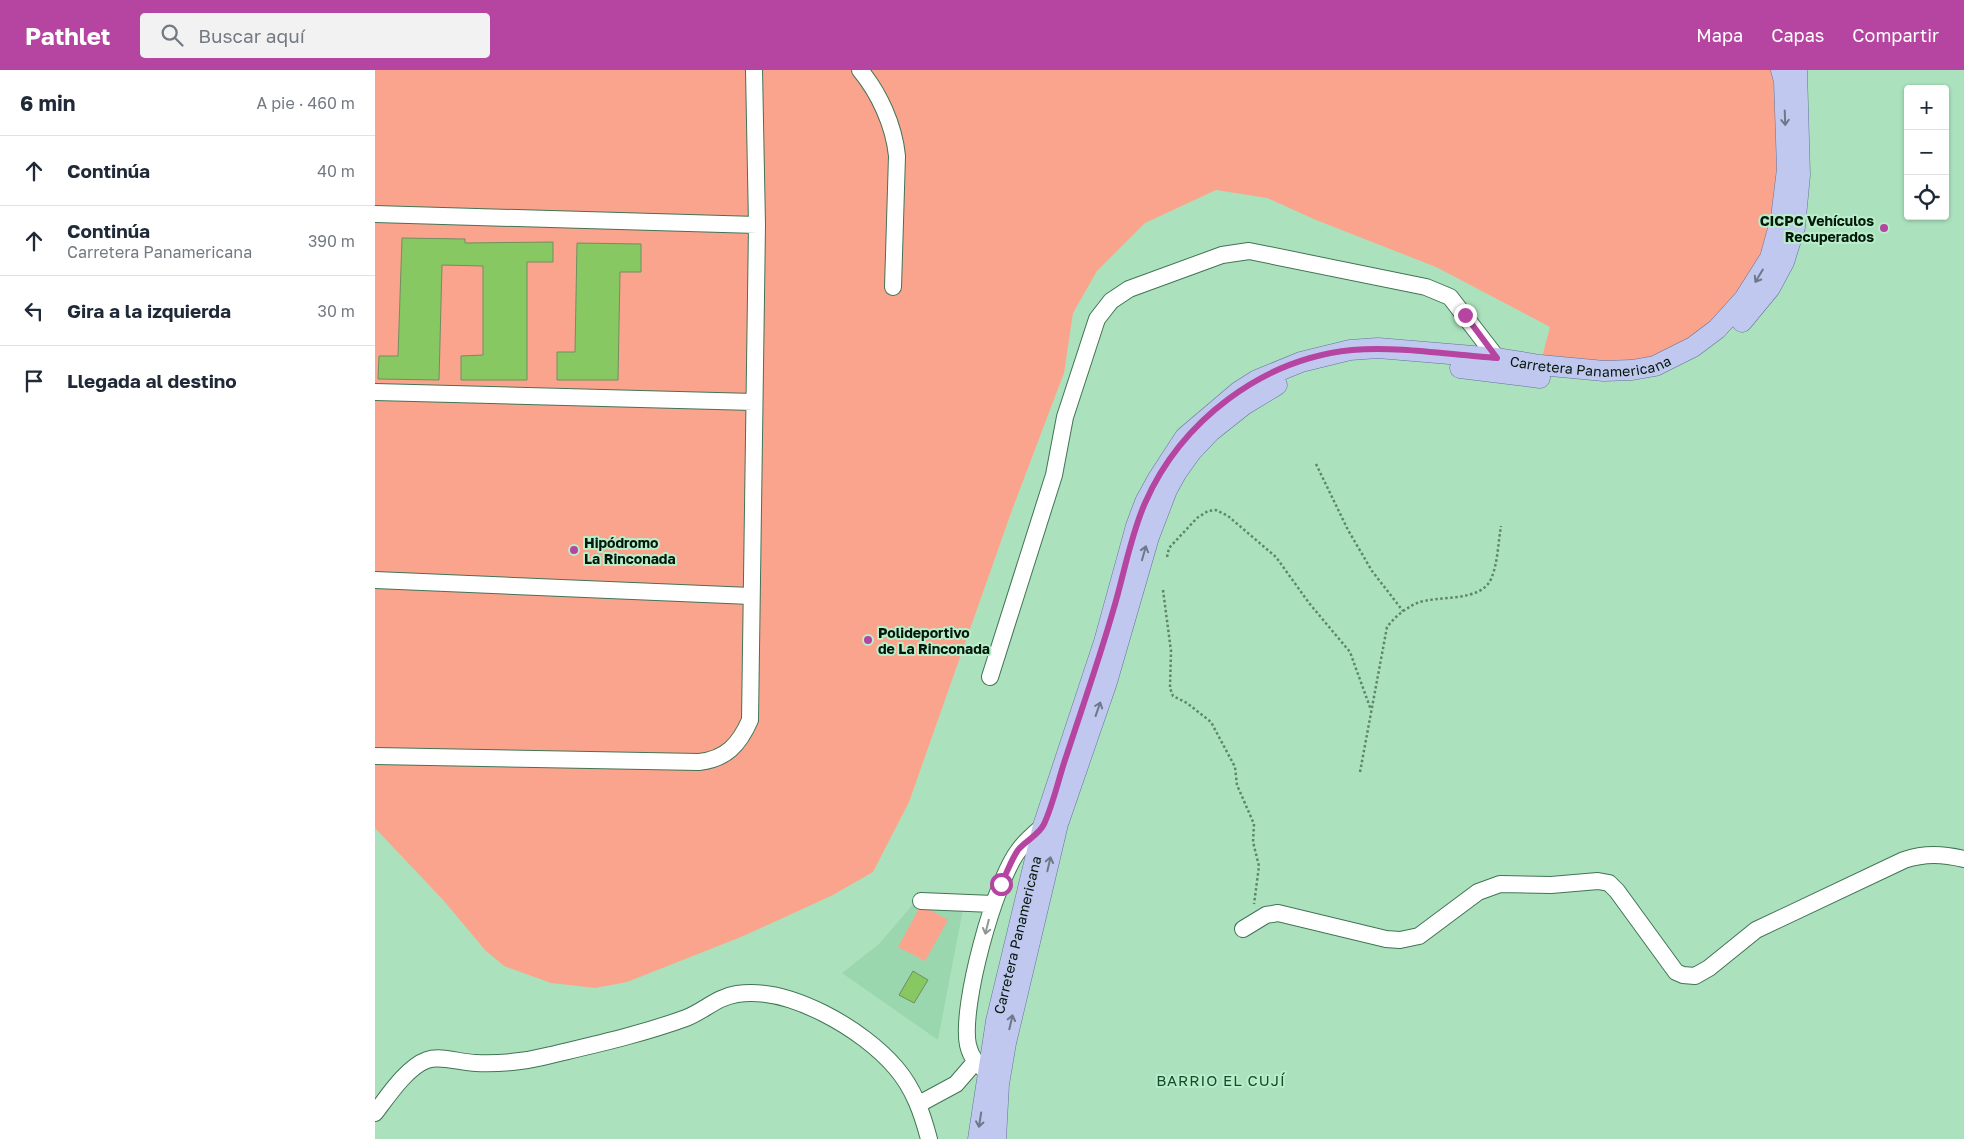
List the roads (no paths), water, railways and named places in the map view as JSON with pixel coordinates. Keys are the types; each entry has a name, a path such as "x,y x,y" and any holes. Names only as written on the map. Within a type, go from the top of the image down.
{"main road":[{"name":"Carretera Panamericana","path":"978,1139 981,1067 996,1020 1043,826 1104,642 1136,526 1145,502 1157,480 1185,437 1238,392 1257,380 1279,369 1350,350 1378,348 1497,358 1549,366 1604,371 1632,370 1655,366 1693,347 1725,321 1744,299 1770,258 1781,218 1787,169 1784,81 1781,70"},
{"name":"Carretera Panamericana","path":"996,1139 999,1084 1006,1043 1058,824 1107,682 1149,536 1167,490 1187,458 1211,432 1262,393 1282,382 1347,364 1374,362 1458,368 1609,384 1632,384 1659,379 1700,358 1726,339 1756,307 1770,288 1784,262 1795,228 1800,175 1797,70"}],"street":[{"path":"375,756 699,762 713,760 731,750 743,737 750,720 757,225 754,70"},
{"path":"860,70 873,86 895,138 897,156 893,287"},
{"path":"375,214 757,225"},
{"path":"990,677 1054,475 1065,417 1097,319 1111,301 1129,289 1222,254 1249,251 1426,287 1450,297 1497,358"},
{"path":"375,392 754,402"},
{"path":"375,580 751,596"},
{"path":"919,1104 956,1084 981,1067 968,1045 968,1004 993,904 1018,850 1043,826"},
{"path":"1243,929 1266,915 1278,913 1386,939 1410,939 1419,936 1478,892 1487,888 1500,884 1551,885 1598,881 1609,883 1617,891 1676,972 1695,976 1709,968 1756,930 1904,860 1927,855 1964,859"},
{"path":"921,901 993,904"},
{"path":"375,1113 413,1068 428,1060 441,1058 459,1063 477,1064 544,1057 644,1033 696,1014 710,1003 736,994 758,993 801,1002 864,1037 896,1068 919,1104 929,1139"}],"place":[{"name":"CICPC Vehículos Recuperados","path":"1884,228"},
{"name":"Hipódromo La Rinconada","path":"574,550"},
{"name":"Polideportivo de La Rinconada","path":"868,640"}],"district":[{"name":"BARRIO EL CUJÍ","path":"1221,1080"}]}
